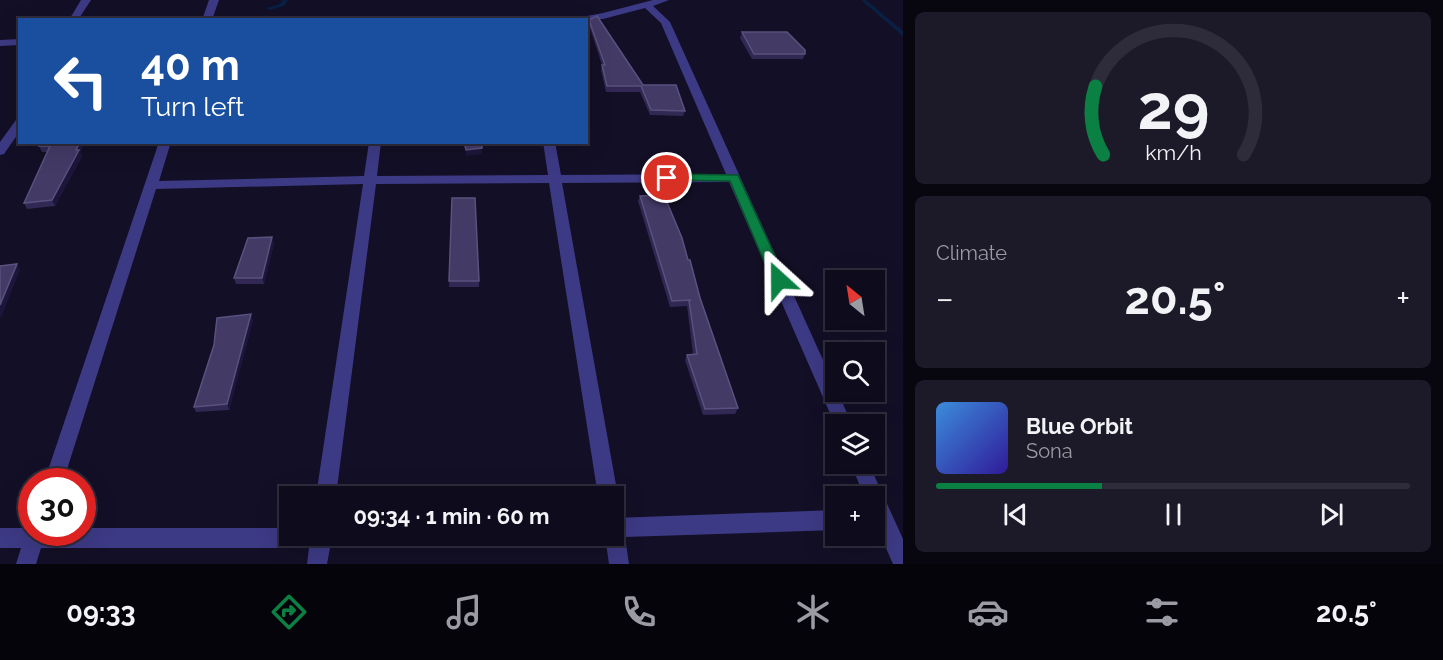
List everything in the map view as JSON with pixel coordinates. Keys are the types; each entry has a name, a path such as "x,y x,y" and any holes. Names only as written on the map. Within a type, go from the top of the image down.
{"street":[{"path":"74,18 86,0"},
{"path":"208,18 214,0"},
{"path":"586,18 664,0"},
{"path":"646,5 666,22 839,414"},
{"path":"0,43 18,42"},
{"path":"0,151 18,125"},
{"path":"58,468 164,144"},
{"path":"327,486 375,144"},
{"path":"549,144 606,486"},
{"path":"151,185 369,180 734,177"},
{"path":"624,529 825,520"},
{"path":"885,529 903,562"},
{"path":"96,536 279,537"},
{"path":"0,538 18,537"},
{"path":"26,564 32,546"},
{"path":"317,564 320,546"},
{"path":"616,546 619,564"}],"building":[{"path":"597,16 643,85 676,85 685,111 651,110 641,86 607,86 602,65 605,65 589,20"},
{"path":"742,32 787,32 805,50 805,54 754,54"},
{"path":"40,144 79,144 76,150 79,150 52,200 24,203 50,146 39,146"},
{"path":"464,144 482,144 482,148 466,150"},
{"path":"664,195 682,238 688,260 690,260 700,298 738,408 705,409 687,355 697,354 689,301 691,300 672,301 640,196"},
{"path":"452,198 475,198 479,281 449,281"},
{"path":"272,237 262,278 234,278 248,238"},
{"path":"17,264 0,305 0,266"},
{"path":"251,314 227,404 194,407 214,345 217,318"}],"waterway":[{"path":"269,8 282,5 286,0"},
{"path":"863,0 903,34"}],"route":[{"path":"667,178 734,177 779,280"}]}
